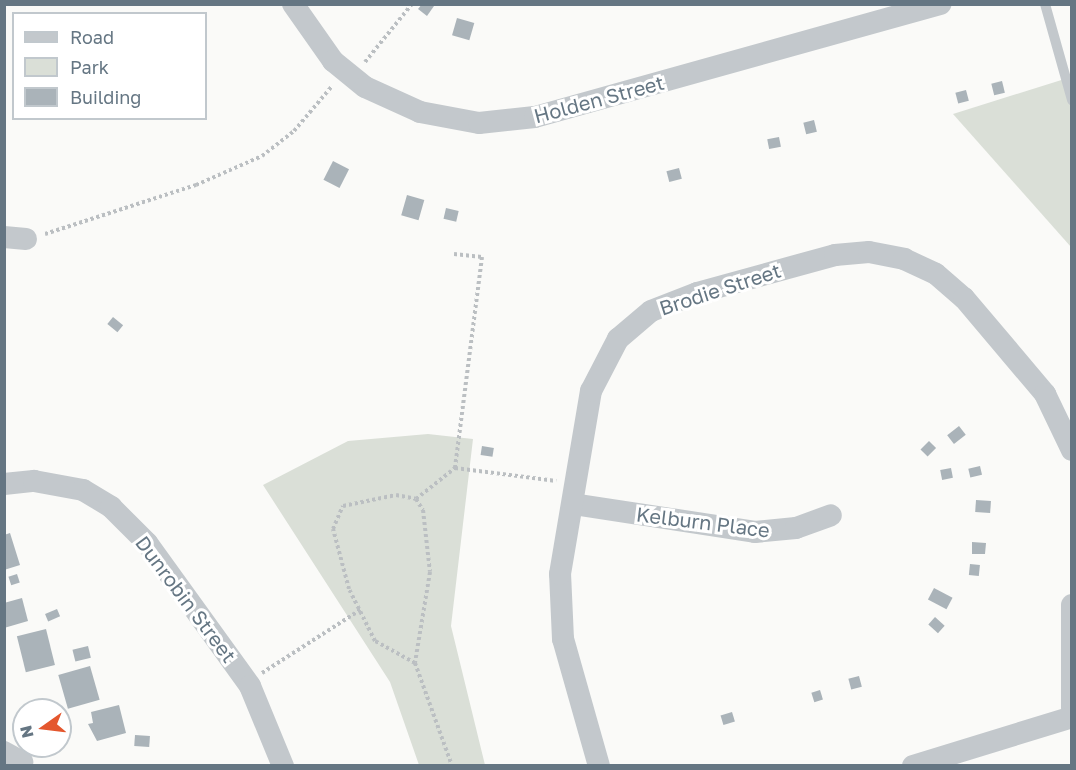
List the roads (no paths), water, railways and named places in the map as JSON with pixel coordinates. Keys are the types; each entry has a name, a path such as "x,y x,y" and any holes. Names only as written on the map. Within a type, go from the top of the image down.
{"street":[{"name":"Holden Street","path":"293,4 379,94 420,112 465,122 508,121 941,4"},
{"name":"Brodie Street","path":"599,765 560,623 560,582 597,376 618,339 638,320 697,292 852,253 904,259 952,285 1045,393 1071,450"},
{"name":"Dunrobin Street","path":"4,484 34,481 83,490 111,507 147,543 247,682 283,765"},
{"name":"Kelburn Place","path":"574,494 755,532 796,528 831,515"},
{"path":"1071,605 1071,708"},
{"path":"914,765 1071,717"}],"lane":[{"path":"1045,4 1071,100"}]}
